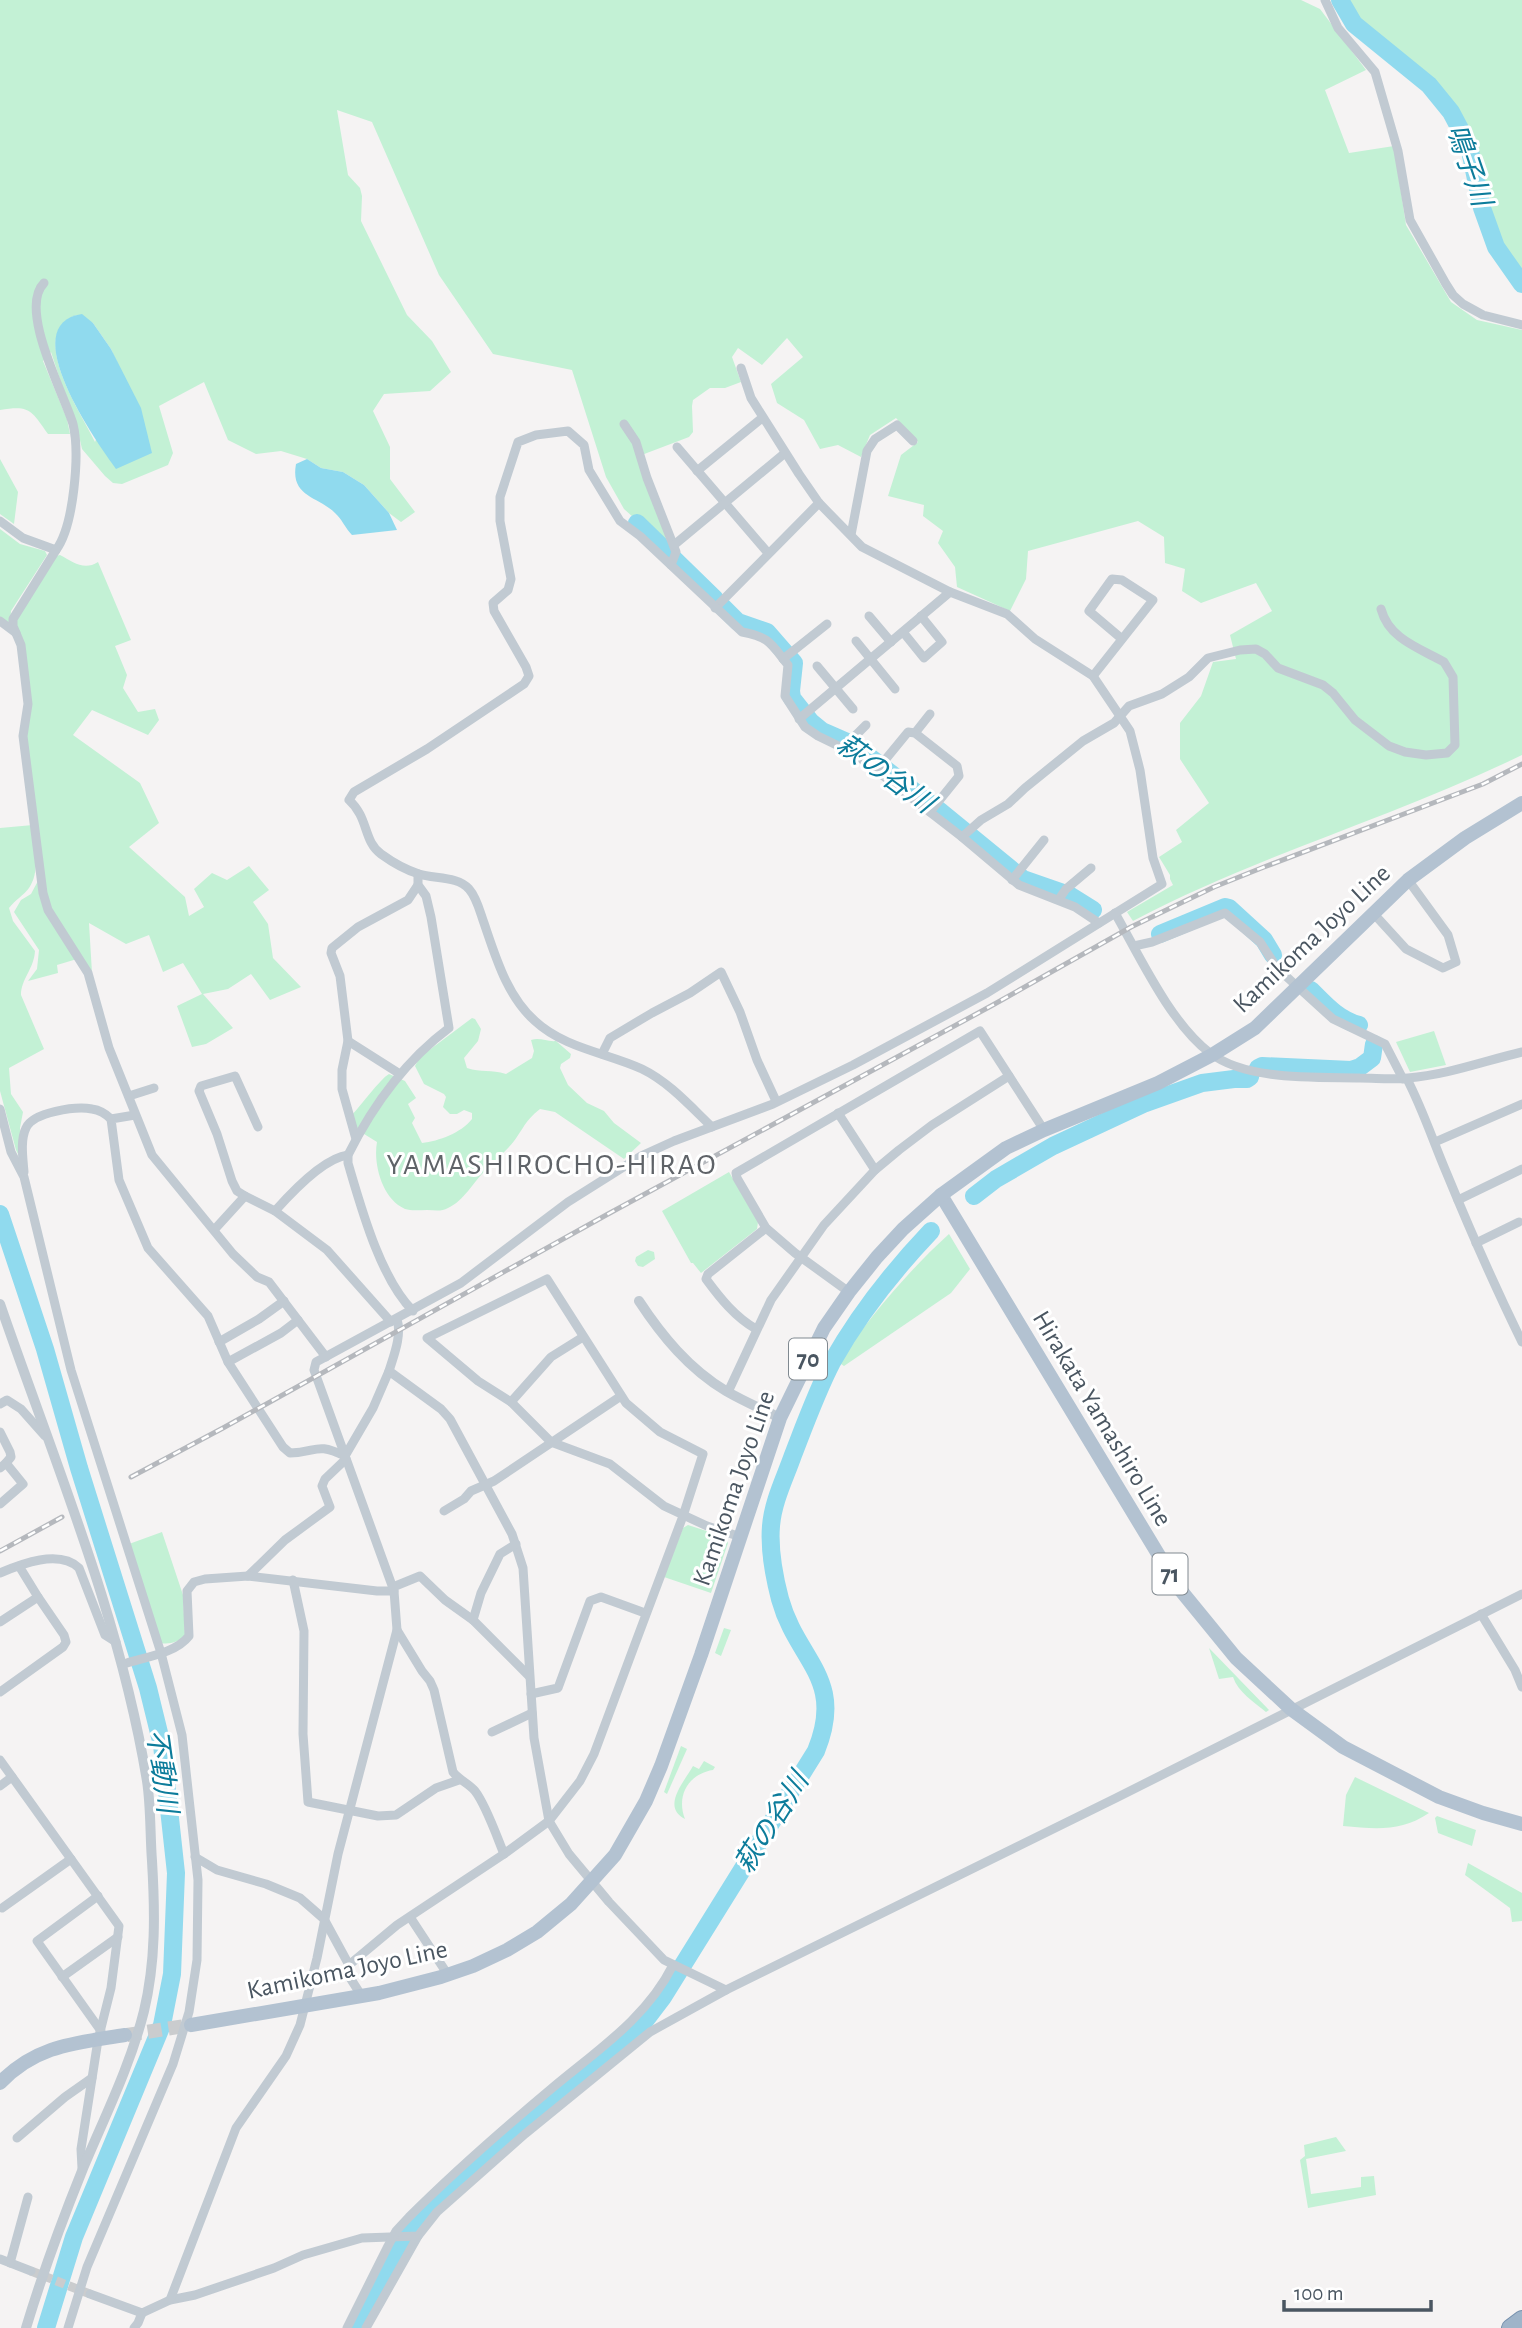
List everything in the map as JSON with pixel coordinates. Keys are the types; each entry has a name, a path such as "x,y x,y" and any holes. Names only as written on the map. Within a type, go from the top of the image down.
{"highway":[{"path":"1510,2328 1522,2319"}],"main road":[{"name":"Kamikoma Joyo Line","path":"191,2025 397,1989 448,1975 490,1959 529,1937 565,1910 615,1855 635,1824 654,1784 780,1418 816,1343 849,1292 903,1229 941,1195 1006,1149 1044,1130 1158,1083 1212,1055 1255,1028 1408,880 1465,838 1522,803"},
{"name":"Hirakata Yamashiro Line","path":"941,1195 1178,1587 1236,1658 1291,1709 1343,1747 1439,1797 1472,1810 1522,1824"},
{"path":"0,2083 15,2068 39,2054 99,2035 125,2035"}],"street":[{"path":"1325,0 1338,28 1375,72 1398,151 1410,220 1446,284 1463,304 1483,315 1522,325"},
{"path":"44,283 39,288 36,301 45,354 72,424 76,444 67,528 56,550 15,612 13,626 21,645 28,704 23,736 43,893 48,910 88,973 109,1048 152,1155 233,1254 257,1277 269,1282 326,1357"},
{"path":"170,2300 236,2128 286,2056 300,2025 350,1809 397,1630 393,1589 314,1370 316,1362 461,1283 568,1202 641,1156 776,1101 853,1065 976,999 1162,884 1153,858 1140,770 1130,731 1093,676 1035,639 1007,614 950,592 862,547 819,503 785,453 751,398 741,368"},
{"path":"697,471 762,418"},
{"path":"624,424 636,442 647,478 674,545 676,552 673,560"},
{"path":"850,535 867,451 875,439 897,425 913,441"},
{"path":"712,1127 658,1079 641,1069 558,1038 525,1012 501,971 478,907 468,888 457,881 418,874 377,850 368,836 360,811 349,800 354,792 427,749 524,684 529,676 495,611 494,603 508,590 511,579 500,521 500,497 518,442 536,435 568,431 576,437 584,445 589,470 620,521 673,560 715,608 742,632 761,635 786,656 786,696 818,736 848,746 879,768 965,834 1030,891 1061,895 1099,923"},
{"path":"677,447 768,553"},
{"path":"674,545 785,453"},
{"path":"715,608 819,503"},
{"path":"0,521 23,538 56,550"},
{"path":"1093,676 1153,600 1122,579 1112,579 1089,611 1122,639"},
{"path":"802,716 950,592"},
{"path":"965,834 981,820 1008,804 1083,741 1114,723 1129,706 1162,694 1189,677 1208,658 1226,652 1256,649 1278,668 1323,685 1355,720 1389,746 1426,755 1447,753 1455,745 1453,677 1449,668 1444,662 1394,633 1387,625 1381,609"},
{"path":"869,616 891,642"},
{"path":"902,632 924,658 942,642 921,617"},
{"path":"0,621 17,634"},
{"path":"786,656 827,624"},
{"path":"856,641 895,689"},
{"path":"817,666 853,709"},
{"path":"915,733 930,714"},
{"path":"848,746 866,725"},
{"path":"879,768 908,732 915,733 957,766 959,776 933,809"},
{"path":"1015,876 1044,840"},
{"path":"1061,895 1091,868"},
{"path":"356,1139 342,1089 342,1070 348,1041 340,976 331,953 332,948 358,927 408,900 418,885 418,874"},
{"path":"1374,914 1406,949 1443,968 1456,962 1448,935 1408,880"},
{"path":"412,1311 396,1292 368,1227 348,1163 348,1155 400,1074 424,1047 449,1028 431,917 426,896 418,885"},
{"path":"1134,946 1152,942 1225,913 1260,942 1277,968 1333,1019 1385,1044 1423,1109 1476,1243 1519,1330 1522,1342"},
{"path":"1115,914 1175,1015 1194,1040 1212,1055 1237,1067 1279,1074 1405,1079 1446,1072 1522,1052"},
{"path":"602,1054 610,1038 690,993 721,972 776,1101"},
{"path":"849,1292 766,1228 736,1173 980,1031 1044,1130"},
{"path":"348,1041 400,1074"},
{"path":"248,1576 285,1540 331,1507 322,1486 325,1479 346,1458 373,1408 389,1371 399,1323 327,1250 275,1211 237,1191 199,1091 201,1086 235,1076 258,1127"},
{"path":"728,1392 771,1300 824,1225 875,1170 932,1125 1009,1076"},
{"path":"129,1096 154,1088"},
{"path":"1435,1142 1522,1104"},
{"path":"68,2328 88,2267 173,2064 189,2012 197,1960 199,1903 181,1735 71,1370 24,1177 23,1137 26,1126 34,1119 49,1113 89,1108 96,1109 111,1119 135,1115"},
{"path":"0,1109 11,1152 24,1177"},
{"path":"838,1113 875,1170"},
{"path":"111,1119 119,1180 148,1248 202,1307 228,1362 283,1447 290,1453 320,1447 331,1448 346,1458"},
{"path":"275,1211 330,1161 348,1155"},
{"path":"1458,1200 1522,1169"},
{"path":"214,1230 245,1196"},
{"path":"1476,1243 1519,1222"},
{"path":"756,1329 721,1299 706,1279 708,1274 766,1228"},
{"path":"361,1996 347,1973 349,1965 397,1925 505,1854 549,1821 579,1781 594,1754 683,1516 703,1454 660,1432 636,1413 621,1396 547,1279 427,1338 478,1381 511,1402 551,1442 610,1464 664,1506 683,1516 741,1537"},
{"path":"639,1300 653,1324 695,1368 728,1392 780,1418"},
{"path":"219,1342 260,1319 284,1301"},
{"path":"0,1304 51,1443 124,1664 147,1783 155,1912 153,1954 144,2009 128,2063 82,2171 26,2328"},
{"path":"228,1362 281,1333 298,1320"},
{"path":"511,1402 551,1357 583,1337"},
{"path":"389,1371 441,1409 450,1419 516,1544 523,1568 538,1768 549,1821 569,1854 664,1960 726,1990"},
{"path":"444,1511 621,1396"},
{"path":"0,1404 7,1400 21,1409 51,1443"},
{"path":"0,1432 11,1457 3,1465 23,1484 0,1504"},
{"path":"473,1620 481,1593 500,1555 516,1544"},
{"path":"0,1573 19,1566 57,1559 75,1564 79,1568 105,1635 116,1642"},
{"path":"0,1692 63,1647 66,1642 19,1566"},
{"path":"124,1664 158,1654 184,1642 189,1636 187,1591 191,1585 205,1578 248,1576 377,1591 393,1589 420,1576 445,1600 473,1620 529,1676"},
{"path":"293,1580 304,1632 303,1734 308,1802 378,1816 396,1815 436,1788 459,1780"},
{"path":"366,2328 416,2236 438,2213 525,2134 650,2032 726,1990 1522,1594"},
{"path":"0,1622 38,1597"},
{"path":"531,1694 558,1688 590,1601 601,1597 645,1613"},
{"path":"1481,1614 1515,1670 1522,1688"},
{"path":"397,1630 430,1681 453,1772 459,1780 473,1789 481,1800 505,1854"},
{"path":"492,1732 532,1713"},
{"path":"0,1760 119,1926 111,1988 99,2035 81,2149 82,2171"},
{"path":"0,1786 12,1777"},
{"path":"195,1857 217,1870 266,1884 300,1898 324,1919 349,1965"},
{"path":"2,1908 71,1859"},
{"path":"98,1896 37,1941 99,2035"},
{"path":"410,1917 448,1975"},
{"path":"62,1977 118,1937"},
{"path":"347,2328 408,2217 525,2111 630,2024 652,1999 674,1965"},
{"path":"17,2138 92,2078"},
{"path":"28,2197 5,2261 30,2271"},
{"path":"134,2328 142,2313 170,2300 195,2295 274,2269 303,2255 362,2238 416,2236"},
{"path":"90,2294 142,2313"}],"green space":[{"path":"0,0 1301,0 1320,9 1366,70 1325,90 1349,153 1394,146 1406,225 1451,302 1477,320 1522,330 1522,755 1425,798 1229,876 1133,921 1127,912 1173,885 1159,857 1182,842 1176,830 1209,803 1180,759 1180,723 1201,696 1213,662 1236,659 1230,635 1272,611 1256,583 1201,603 1182,591 1185,569 1165,563 1164,537 1138,521 1028,551 1026,579 1010,611 957,587 955,567 938,543 943,531 923,516 924,505 888,496 901,455 918,442 896,418 870,435 861,457 838,445 820,449 804,420 777,403 771,384 803,357 787,338 762,365 738,348 732,357 741,382 725,388 710,388 693,400 693,432 689,437 639,456 667,539 663,544 624,509 606,477 572,370 493,354 439,275 372,122 337,110 348,175 360,188 362,196 361,221 407,315 432,341 451,372 430,391 384,394 373,411 390,447 390,479 415,512 401,522 389,513 364,485 343,472 321,468 307,459 281,451 256,454 228,440 204,382 159,406 173,453 168,465 122,484 113,483 105,476 82,449 75,418 51,352 43,361 67,419 70,434 48,434 33,415 24,409 0,410","holes":["77,315 93,323 111,349 123,375 95,442 70,394 56,355 56,338 62,324"]},
{"path":"1347,0 1522,0 1522,274 1502,245 1489,206 1476,144 1457,108 1434,80 1359,20"},
{"path":"0,459 18,492 14,524 0,514"},
{"path":"0,529 20,544 45,551 47,555 11,611 10,625 0,618"},
{"path":"60,555 83,566 98,562 131,640 115,646 127,675 123,688 138,712 155,709 159,720 148,735 92,710 73,735 140,783 159,823 129,847 185,897 189,916 204,907 194,889 212,873 227,880 249,866 269,890 253,902 268,924 273,958 301,987 270,1000 251,974 228,989 203,994 233,1028 206,1044 192,1047 177,1006 202,994 183,963 163,972 149,935 126,944 89,923 92,973 51,909 46,893 26,736 31,704 16,619 56,556"},
{"path":"33,825 36,858 33,881 9,908 13,921 35,951 21,995 44,1049 9,1068 11,1094 23,1112 20,1128 22,1162 16,1150 0,1091 0,828"},
{"path":"39,879 41,893 77,959 57,965 58,973 28,981 37,969 39,950 14,912 21,900 31,894"},
{"path":"472,1018 481,1029 478,1041 464,1058 467,1068 506,1074 532,1058 534,1051 531,1040 556,1041 571,1054 560,1068 568,1085 587,1103 604,1111 614,1123 641,1143 624,1159 555,1112 540,1109 509,1147 454,1205 440,1210 416,1210 405,1209 397,1204 381,1180 376,1160 377,1142 356,1129 351,1116 389,1074 405,1081 416,1098 408,1104 415,1118 412,1123 422,1143 449,1135 467,1124 472,1119 472,1113 464,1110 450,1114 443,1107 446,1097 444,1094 424,1084 415,1066 420,1057"},
{"path":"1434,1031 1446,1065 1410,1072 1396,1042"},
{"path":"729,1172 758,1222 757,1229 701,1273 691,1263 662,1211"},
{"path":"949,1234 970,1269 951,1293 844,1366 838,1362 890,1295"},
{"path":"648,1250 654,1252 655,1259 643,1267 638,1266 636,1257"},
{"path":"688,1525 725,1537 728,1543 711,1593 664,1577 683,1528"},
{"path":"162,1532 183,1595 185,1636 167,1643 161,1643 129,1544"},
{"path":"724,1628 731,1630 721,1656 715,1653"},
{"path":"1209,1648 1269,1710 1266,1712 1247,1696 1233,1677 1219,1679"},
{"path":"681,1746 687,1749 667,1794 664,1792"},
{"path":"704,1761 715,1767 697,1776 686,1787 682,1802 685,1819 675,1808 677,1794 693,1766 699,1769"},
{"path":"1355,1777 1429,1813 1398,1826 1343,1826 1346,1795"},
{"path":"1437,1816 1476,1830 1472,1846 1438,1833 1435,1818"},
{"path":"1468,1863 1522,1893 1522,1921 1512,1922 1510,1908 1465,1875"},
{"path":"1336,2137 1346,2151 1306,2159 1311,2194 1361,2187 1361,2177 1374,2176 1376,2195 1308,2208 1300,2160 1305,2156 1304,2145"}],"water":[{"path":"82,314 93,323 111,349 141,408 152,453 116,469 79,411 57,361 56,339 63,322"},
{"path":"307,459 321,468 343,472 364,485 389,513 397,530 352,535 335,513 301,490 295,475 296,464"}],"waterway":[{"name":"鳴子川","path":"1340,0 1354,24 1429,85 1451,112 1469,146 1482,208 1496,247 1522,284"},
{"name":"萩の谷川","path":"637,523 715,599"},
{"name":"萩の谷川","path":"722,606 738,622 767,632 794,663 792,698 811,722 822,731 854,745 1023,879 1069,895 1093,910"},
{"name":"萩の谷川","path":"1160,934 1225,907 1264,940 1273,955"},
{"name":"萩の谷川","path":"1311,990 1339,1015 1359,1025"},
{"name":"萩の谷川","path":"1258,1068 1351,1070 1372,1058 1374,1044"},
{"name":"萩の谷川","path":"974,1196 996,1179 1053,1146 1143,1104 1202,1083 1250,1077"},
{"name":"不動川","path":"0,1214 45,1349 148,1688 162,1745 176,1873 172,1974 162,2025 74,2237 46,2328"},
{"name":"萩の谷川","path":"358,2328 396,2251 420,2216 644,2022 663,1997 816,1751 824,1726 822,1687 780,1599 771,1544 774,1508 821,1384 832,1362 877,1294 931,1231"}],"tunnel":[{"path":"127,2035 191,2025"},
{"path":"31,2271 90,2294"}],"railway":[{"path":"131,1477 1131,927 1214,887 1483,784 1522,764"},
{"path":"0,1551 62,1517"}],"district":[{"name":"YAMASHIROCHO-HIRAO","path":"552,1164"}]}
